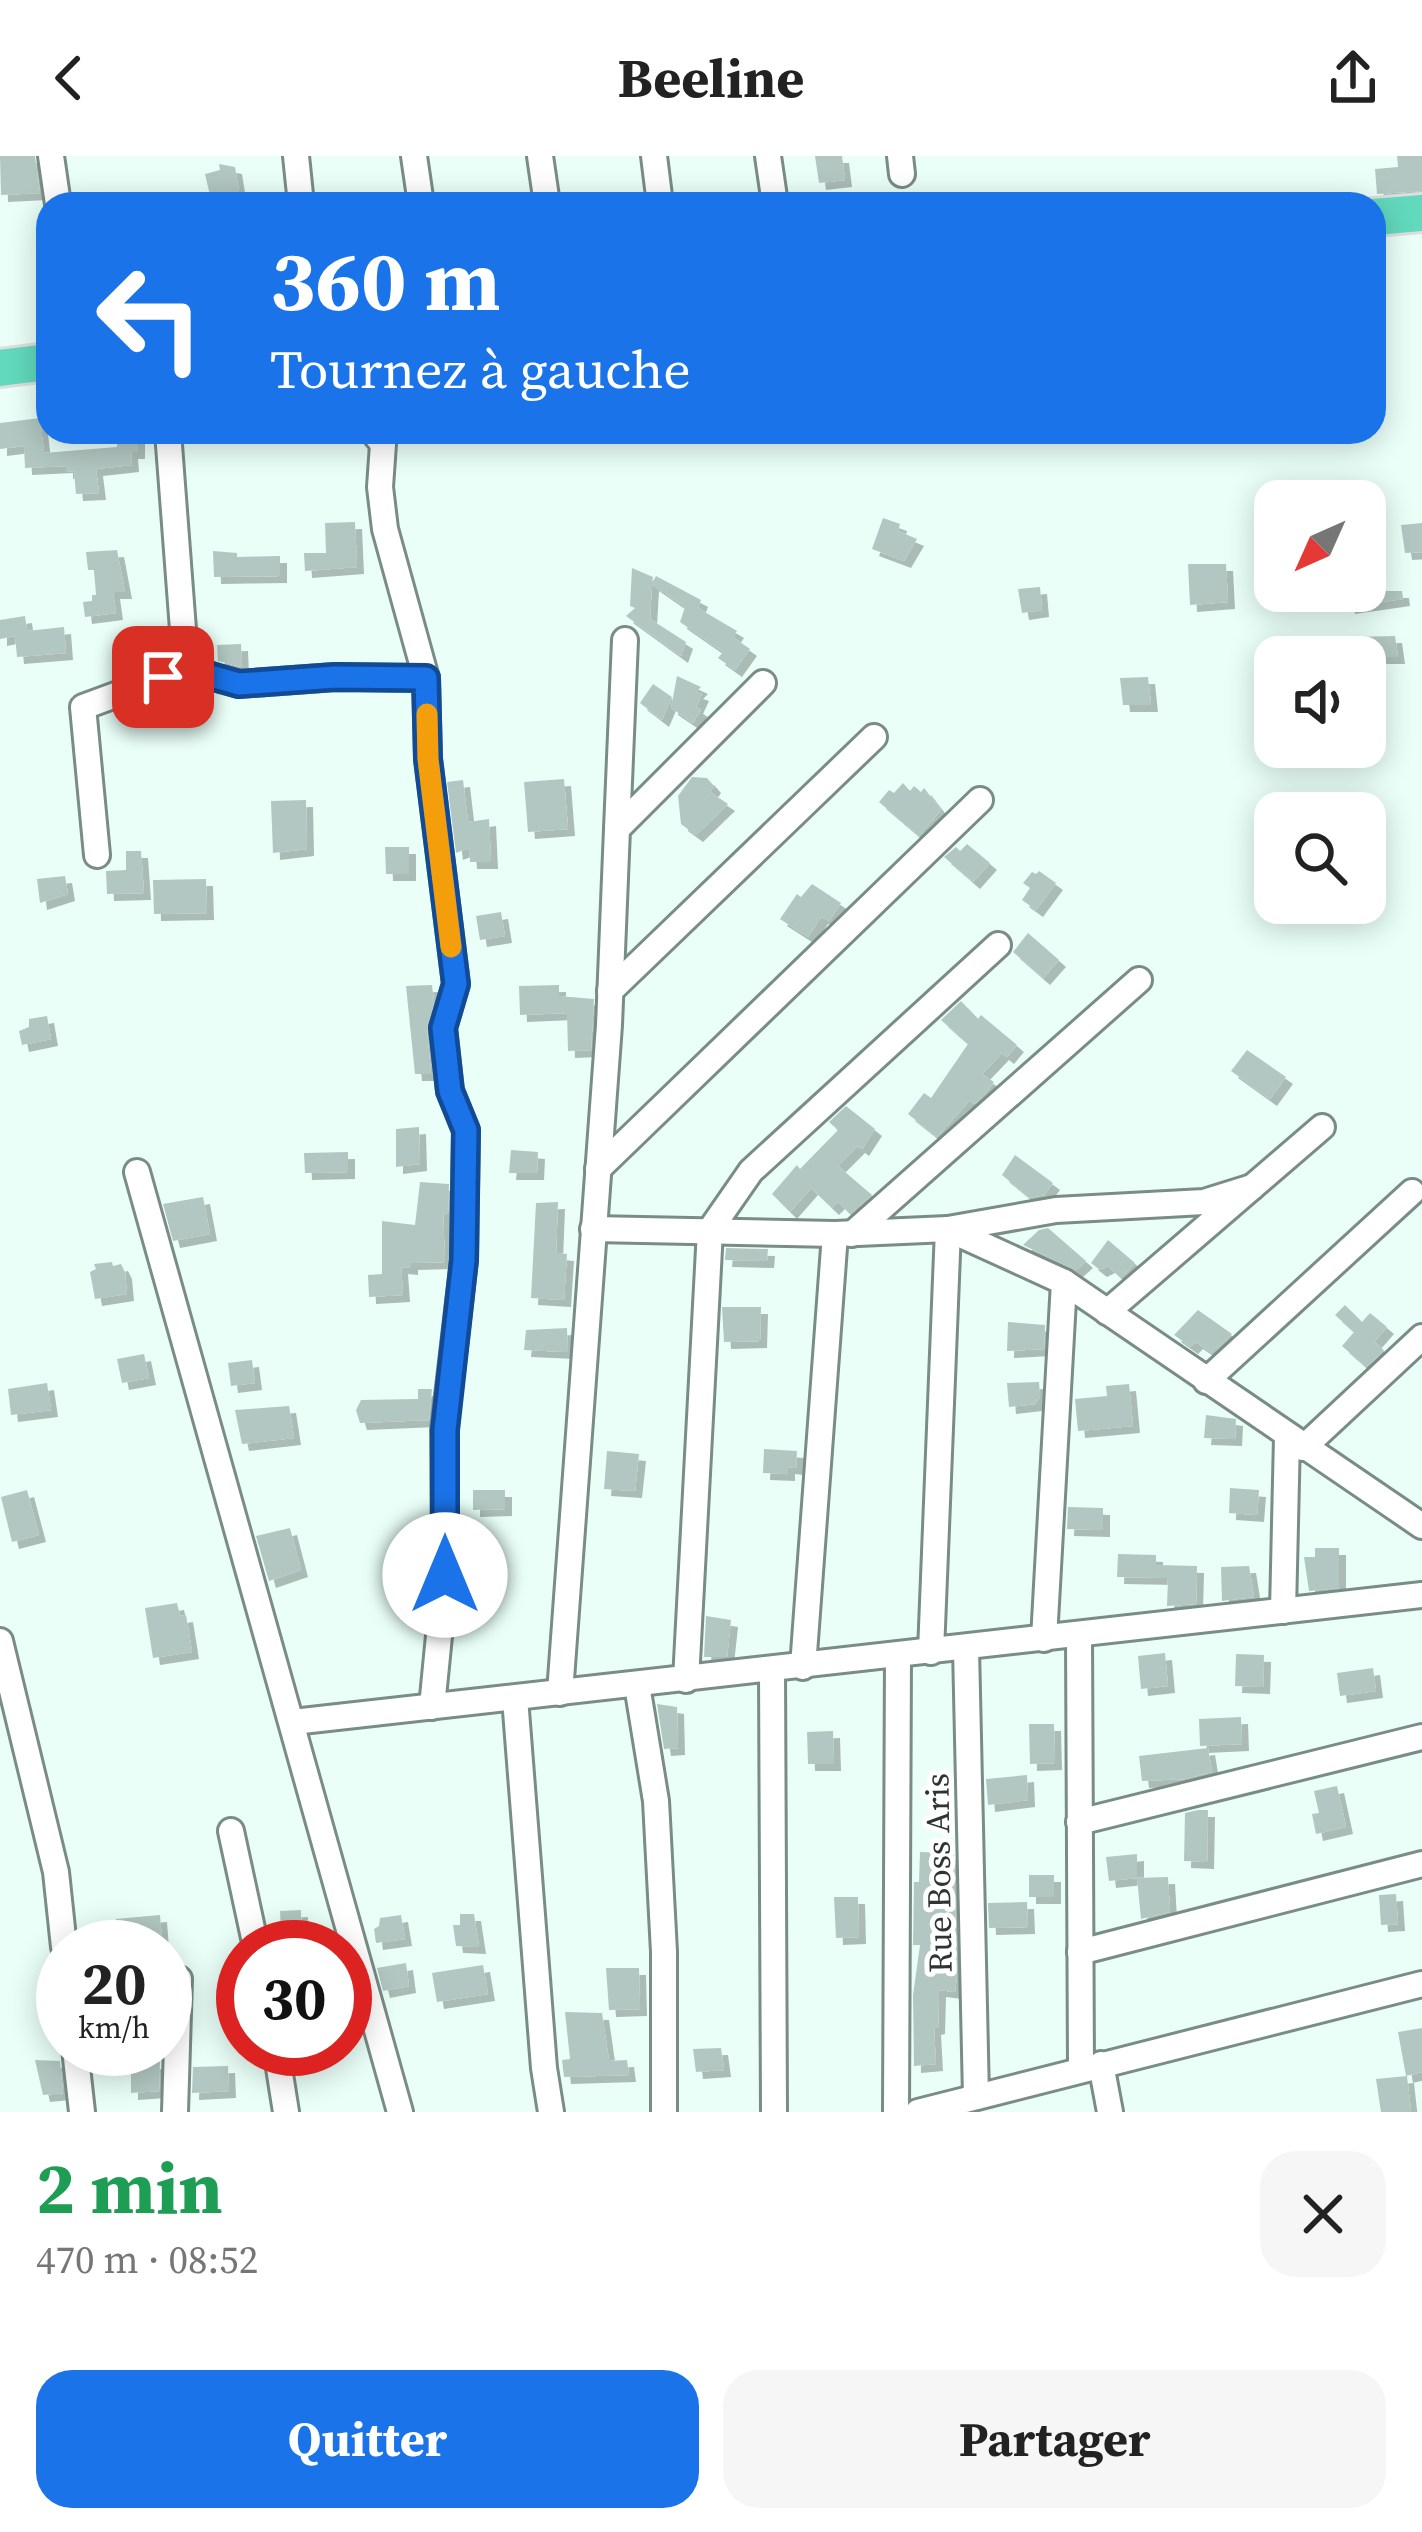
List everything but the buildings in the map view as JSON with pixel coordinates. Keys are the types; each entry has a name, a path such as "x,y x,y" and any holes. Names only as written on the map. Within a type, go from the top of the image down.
{"highway":[{"path":"1386,216 1422,213"},
{"path":"0,368 36,364"}],"street":[{"path":"51,156 56,192"},
{"path":"296,156 300,192"},
{"path":"414,156 419,192"},
{"path":"540,156 546,192"},
{"path":"654,156 658,192"},
{"path":"768,156 773,192"},
{"path":"169,444 186,669"},
{"path":"383,444 380,487 385,530 426,678 428,759 456,984 443,1028 450,1091 466,1130 464,1260 445,1430 445,1575 432,1707"},
{"path":"560,1694 610,991 625,640"},
{"path":"97,855 83,707 186,669 239,684 335,677 426,678"},
{"path":"616,830 763,683"},
{"path":"610,991 874,736"},
{"path":"598,1168 980,800"},
{"path":"686,1680 710,1231 751,1171 998,945"},
{"path":"802,1667 844,1234 1139,980"},
{"path":"1107,1312 1322,1127"},
{"path":"137,1172 400,2112"},
{"path":"593,1229 844,1234 948,1229 1055,1210 1204,1202 1252,1187"},
{"path":"1206,1381 1412,1192"},
{"path":"948,1229 1064,1282 1295,1443 1417,1514"},
{"path":"931,1652 948,1229"},
{"path":"1045,1639 1064,1282"},
{"path":"1283,1611 1295,1443 1422,1337"},
{"path":"293,1722 1422,1595"},
{"path":"1078,1635 1080,1952 1091,2067 1110,2112"},
{"path":"0,1641 56,1872 61,1920"},
{"name":"Rue Boss Aris","path":"966,1648 976,2096"},
{"path":"896,2112 898,1656"},
{"path":"772,1670 774,2112"},
{"path":"637,1685 656,1801 664,1952 664,2112"},
{"path":"515,1698 551,2112"},
{"path":"1079,1822 1422,1737"},
{"path":"231,1831 250,1920"},
{"path":"1080,1952 1422,1864"},
{"path":"918,2112 1422,1984"},
{"path":"78,2076 82,2112"},
{"path":"175,2112 176,2076"},
{"path":"280,2076 286,2112"}],"slow traffic":[{"path":"427,714 428,759 451,947"}],"route":[{"path":"163,677 186,669 239,684 335,677 426,678 428,759 456,984 443,1028 450,1091 466,1130 464,1260 445,1430 445,1575"}]}
